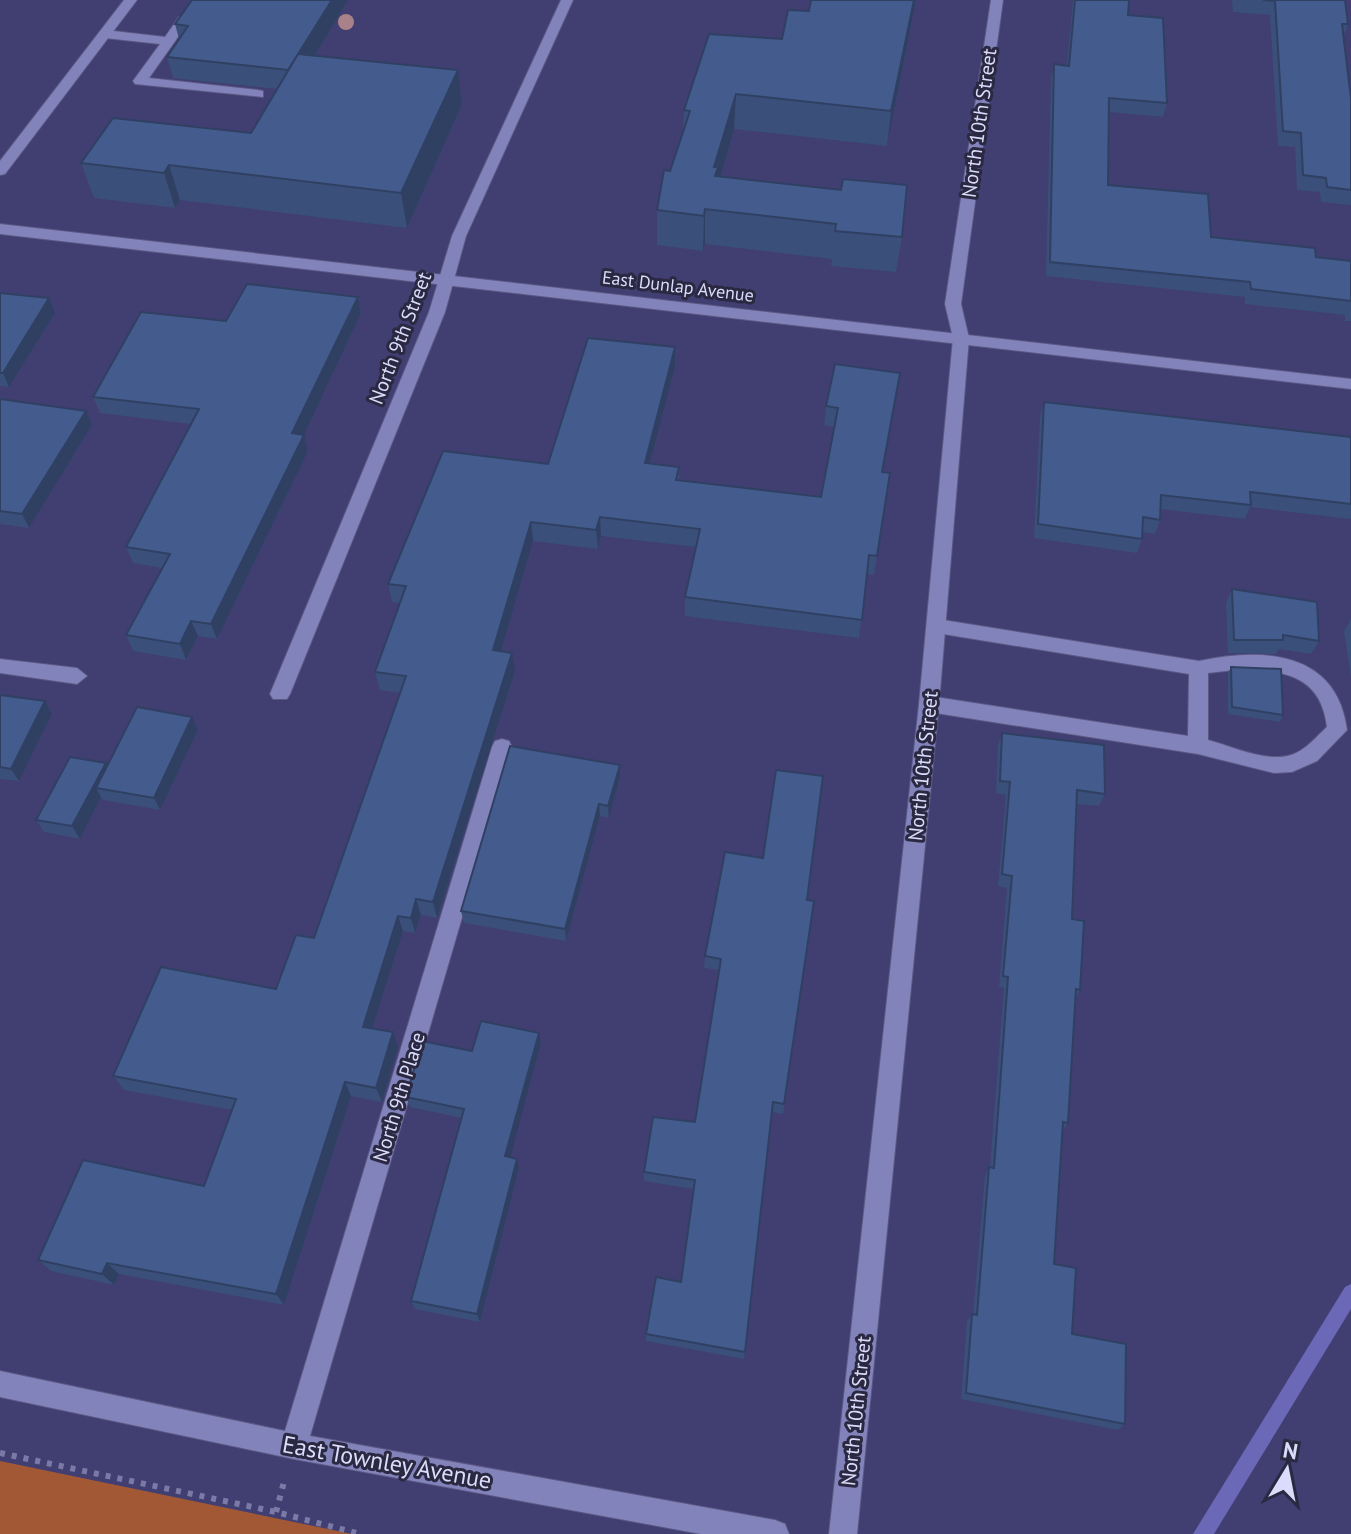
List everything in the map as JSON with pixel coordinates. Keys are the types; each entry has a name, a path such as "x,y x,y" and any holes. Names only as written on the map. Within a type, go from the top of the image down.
{"street":[{"path":"0,171 131,0"},
{"name":"North 9th Street","path":"280,694 432,327 459,236 567,0"},
{"name":"North 10th Street","path":"843,1534 937,626 961,338 953,304 997,0"},
{"path":"184,20 140,81 258,94"},
{"path":"105,34 169,41"},
{"name":"East Dunlap Avenue","path":"0,229 1351,384"},
{"path":"929,704 1198,746 1239,759 1274,765 1292,764 1310,755 1337,730 1338,714 1329,690 1297,670 1242,660 1199,668 937,626"},
{"path":"0,666 77,676"},
{"path":"1198,746 1199,668"},
{"name":"North 9th Place","path":"294,1446 502,747"},
{"name":"East Townley Avenue","path":"0,1384 294,1446 775,1534"}],"path":[{"path":"0,1453 276,1512 360,1534"}],"shaded area":[{"path":"0,1461 352,1534 0,1534"}],"building":[{"path":"192,0 332,0 288,70 167,57 188,26 175,24"},
{"path":"811,0 914,0 891,111 736,94 714,167 718,167 715,176 841,190 843,179 907,185 902,237 835,231 836,224 705,209 704,216 657,210 664,170 670,171 690,111 684,110 709,34 782,39 788,10 809,11"},
{"path":"1075,0 1129,0 1128,15 1163,18 1167,103 1109,98 1108,185 1208,194 1211,237 1315,248 1316,257 1351,261 1351,301 1251,289 1250,282 1050,262 1054,64 1069,66"},
{"path":"1263,0 1345,0 1348,24 1342,24 1351,99 1351,190 1327,187 1326,178 1303,175 1301,133 1283,131 1275,1"},
{"path":"298,54 458,70 401,193 169,165 164,173 81,163 113,118 251,133"},
{"path":"247,284 358,297 292,433 304,435 211,624 191,621 180,644 126,635 170,554 126,547 199,409 93,397 141,312 226,321"},
{"path":"0,293 49,298 3,373 0,373"},
{"path":"588,338 675,347 645,463 679,467 676,480 821,497 838,408 826,406 835,364 900,373 882,472 890,473 877,556 869,555 862,620 685,597 700,529 600,517 596,530 531,522 493,650 512,653 433,902 416,899 411,918 398,916 363,1027 393,1032 376,1088 345,1082 276,1294 107,1263 102,1274 38,1260 83,1160 204,1186 236,1099 113,1076 161,967 276,989 296,935 314,938 406,676 375,672 406,586 388,584 443,451 548,464"},
{"path":"0,399 86,411 22,514 0,511"},
{"path":"1044,402 1351,437 1351,504 1250,492 1251,505 1161,495 1160,520 1143,517 1142,539 1038,524"},
{"path":"1232,589 1317,602 1319,641 1283,635 1283,640 1234,640"},
{"path":"1231,667 1281,669 1283,715 1232,707"},
{"path":"0,695 45,701 11,769 0,767"},
{"path":"137,707 192,717 154,798 96,788"},
{"path":"1002,733 1104,745 1105,794 1077,790 1072,919 1084,921 1080,990 1076,989 1068,1123 1063,1122 1054,1264 1076,1268 1072,1334 1126,1344 1125,1424 966,1393 972,1314 977,1315 989,1167 994,1168 1008,977 1003,976 1012,876 1002,874 1010,782 1000,781"},
{"path":"510,746 620,765 608,806 599,804 565,929 461,911"},
{"path":"70,757 106,763 72,826 36,820"},
{"path":"776,770 823,776 807,900 814,901 784,1104 773,1102 745,1352 646,1334 656,1277 681,1282 695,1180 644,1172 653,1117 695,1122 721,959 705,956 725,852 763,858"},
{"path":"481,1021 539,1033 505,1156 517,1159 477,1314 411,1301 464,1109 406,1097 422,1041 472,1051"}],"waterway":[{"path":"1203,1534 1351,1293"}]}
